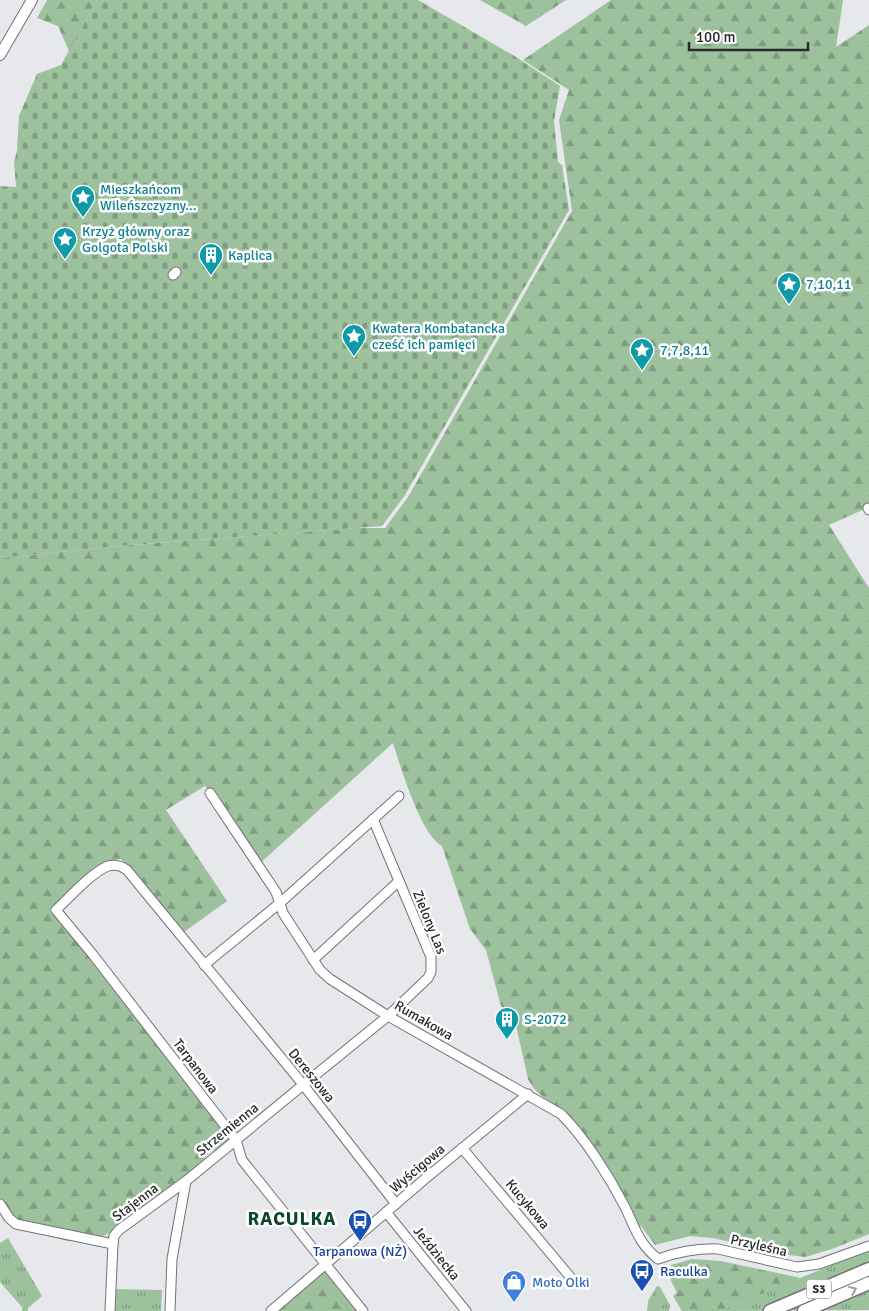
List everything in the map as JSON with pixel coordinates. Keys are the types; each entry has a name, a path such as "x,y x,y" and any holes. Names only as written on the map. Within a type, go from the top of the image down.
{"highway":[{"name":"S3","path":"770,1311 869,1269"},
{"name":"S3","path":"804,1311 869,1284"}],"main road":[{"path":"0,54 32,0"}],"street":[{"name":"Rumakowa","path":"210,793 276,892 283,912 320,970 330,979 388,1016 562,1114 574,1127 624,1207 645,1248"},
{"path":"204,965 280,903 399,796"},
{"name":"Zielony Las","path":"373,819 431,957 432,964 428,978 388,1016"},
{"name":"Tarpanowa","path":"128,870 122,866 107,867 92,877 56,910 94,956 236,1140 242,1160 363,1311"},
{"name":"Dereszowa","path":"128,870 303,1085 396,1204"},
{"name":"Zielony Las","path":"313,960 399,881"},
{"name":"Strzemienna","path":"186,1181 388,1016"},
{"name":"Wyścigowa","path":"271,1311 325,1263 528,1094"},
{"name":"Kucykowa","path":"462,1148 572,1279"},
{"path":"170,1311 172,1259 186,1181"},
{"name":"Stajenna","path":"110,1311 114,1236 119,1230 186,1181"},
{"path":"0,1204 16,1224 113,1244"},
{"name":"Jeździecka","path":"386,1212 466,1311"},
{"name":"Przyleśna","path":"645,1248 658,1259 685,1250 706,1248 797,1267 819,1264 869,1246"}],"green space":[{"path":"47,0 97,0 69,51 58,26 37,18"},
{"path":"97,0 418,0 516,57 560,86 554,121 558,162 562,165 569,210 405,495 382,526 119,546 0,558 0,186 16,187 14,162 17,151 19,116 37,74 61,65"},
{"path":"480,0 566,0 526,26"},
{"path":"611,0 843,0 836,47 869,25 869,507 829,525 869,588 869,1234 832,1249 805,1257 781,1254 713,1238 690,1236 655,1245 641,1226 637,1228 606,1168 585,1134 564,1112 538,1093 528,1079 515,1021 510,1013 501,1006 486,950 470,929 442,846 434,840 419,815 393,743 257,866 205,786 166,810 227,901 180,935 121,859 113,860 57,910 232,1141 209,1153 197,1167 148,1206 123,1221 113,1231 101,1237 86,1241 67,1241 23,1226 0,1207 0,558 119,546 355,528 385,528 408,497 572,211 559,120 569,90 523,60"},
{"path":"8,1238 42,1296 28,1308 28,1311 22,1311 22,1307 0,1282 0,1243"},
{"path":"869,1250 869,1310 719,1311"},
{"path":"692,1259 721,1261 801,1278 719,1311 682,1311 673,1296 677,1293 669,1276 671,1265"},
{"path":"323,1263 362,1311 269,1311"},
{"path":"657,1286 660,1287 670,1305 669,1311 647,1311 648,1301"},
{"path":"110,1289 162,1290 161,1311 109,1311"}],"place":[{"name":"Mieszkańcom Wileńszczyzny...","path":"83,218"},
{"name":"Krzyż główny oraz Golgota Polski","path":"65,260"},
{"name":"Kaplica","path":"211,276"},
{"name":"7,10,11","path":"789,305"},
{"name":"Kwatera Kombatancka cześć ich pamięci","path":"354,357"},
{"name":"7,7,8,11","path":"642,371"},
{"name":"S-2072","path":"507,1040"},
{"name":"Tarpanowa (NŻ)","path":"360,1242"},
{"name":"Raculka","path":"642,1292"},
{"name":"Moto Olki","path":"514,1303"}],"district":[{"name":"RACULKA","path":"292,1218"}]}
